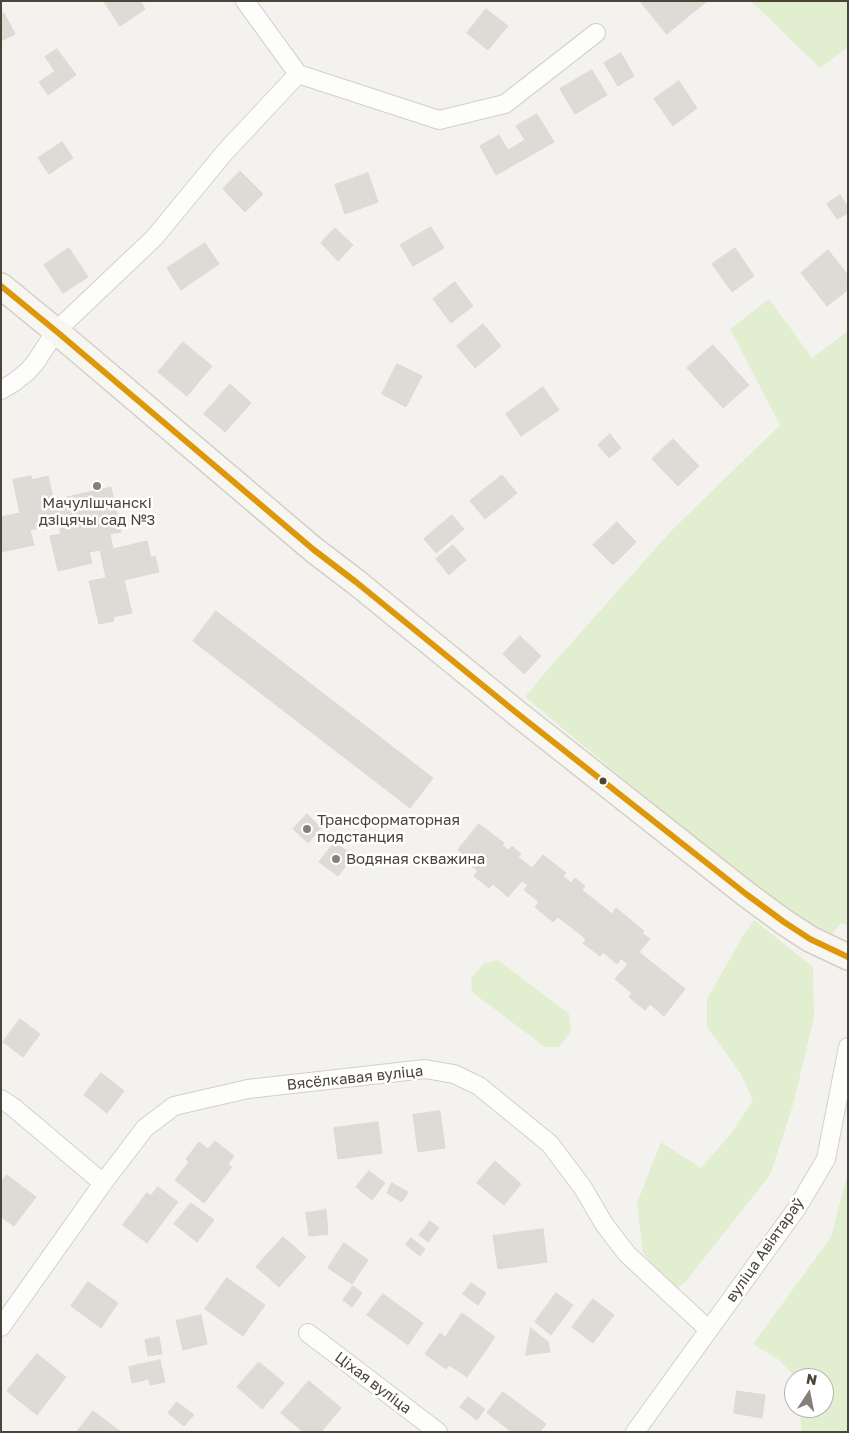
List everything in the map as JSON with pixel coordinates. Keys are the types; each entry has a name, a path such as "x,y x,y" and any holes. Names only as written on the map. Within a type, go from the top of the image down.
{"main road":[{"path":"1,286 314,550 518,714 784,922 810,939 848,957"}],"street":[{"path":"245,1 298,74 439,120 504,104 596,33"},
{"path":"1,390 27,372 56,331 154,238 225,152 298,74"},
{"name":"вуліца Авіятараў","path":"634,1432 797,1208 826,1159 848,1047"},
{"name":"Вясёлкавая вуліца","path":"1,1327 103,1183 145,1128 174,1106 248,1089 425,1069 454,1074 479,1086 550,1144 583,1188 604,1224 627,1254 709,1330"},
{"path":"1,1099 13,1106 103,1183"},
{"name":"Ціхая вуліца","path":"308,1333 438,1432"}],"green space":[{"path":"751,1 848,1 848,47 820,68"},
{"path":"769,299 812,358 848,331 848,926 841,923 831,936 758,891 525,697 671,531 780,425 730,329"},
{"path":"754,920 813,967 814,1017 793,1105 770,1175 686,1281 673,1291 643,1253 637,1203 661,1142 701,1168 730,1135 753,1100 741,1074 707,1027 707,999"},
{"path":"498,960 569,1014 571,1031 559,1047 545,1047 472,992 471,979 483,964"},
{"path":"848,1172 848,1432 802,1432 800,1418 834,1418 834,1368 787,1368 779,1360 753,1344 831,1237"}],"building":[{"path":"104,1 140,1 145,9 120,26"},
{"path":"640,1 707,1 667,34"},
{"path":"486,9 508,26 488,50 467,33"},
{"path":"4,13 15,34 1,41 1,14"},
{"path":"57,49 76,75 48,95 39,82 55,71 45,57"},
{"path":"621,53 634,76 618,86 604,63"},
{"path":"592,70 607,95 575,114 560,89"},
{"path":"679,81 697,108 673,126 654,99"},
{"path":"537,114 554,142 496,175 480,146 499,135 508,150 525,140 516,126"},
{"path":"62,142 73,158 49,174 38,158"},
{"path":"240,171 263,194 245,212 223,189"},
{"path":"368,173 378,202 345,214 335,185"},
{"path":"840,195 848,207 848,213 837,219 827,204"},
{"path":"431,227 444,248 413,266 400,245"},
{"path":"335,228 353,245 338,261 321,243"},
{"path":"205,243 219,264 181,290 167,268"},
{"path":"69,248 88,277 63,293 44,265"},
{"path":"735,248 754,276 732,292 712,264"},
{"path":"828,250 848,275 848,290 827,306 801,273"},
{"path":"455,282 473,306 451,323 433,299"},
{"path":"483,324 501,346 475,368 457,346"},
{"path":"183,342 212,366 187,396 158,372"},
{"path":"713,345 749,385 723,408 687,368"},
{"path":"397,364 422,376 406,407 382,394"},
{"path":"230,384 251,403 225,432 204,414"},
{"path":"543,387 559,410 521,436 506,414"},
{"path":"610,434 621,448 609,458 598,445"},
{"path":"673,439 699,466 678,486 652,459"},
{"path":"502,475 517,493 485,519 470,501"},
{"path":"31,476 32,480 48,476 56,510 69,507 67,497 111,487 121,532 110,534 113,549 147,541 151,558 155,556 159,572 124,580 132,613 113,617 114,621 99,624 89,581 106,578 100,550 89,552 92,563 58,571 50,536 61,534 59,524 30,530 34,545 1,552 1,517 20,513 13,480"},
{"path":"452,515 464,529 436,553 424,539"},
{"path":"617,522 636,542 613,565 593,545"},
{"path":"453,545 466,560 449,575 436,559"},
{"path":"216,611 433,778 410,808 193,641"},
{"path":"520,636 541,656 524,674 503,654"},
{"name":"Трансформаторная подстанция","path":"307,814 321,828 308,843 293,829"},
{"path":"479,824 504,843 502,845 508,850 512,846 521,854 518,857 532,868 543,855 566,873 563,876 571,883 575,878 585,886 582,890 612,914 616,908 644,931 642,933 650,939 639,952 685,989 664,1016 650,1004 645,1010 629,997 632,993 615,979 628,964 621,959 617,964 603,952 600,956 583,943 586,939 558,917 553,922 535,907 539,902 524,890 528,885 522,881 508,897 493,884 489,888 474,876 478,871 464,860 466,856 458,850"},
{"name":"Водяная скважина","path":"335,842 353,856 338,876 319,862"},
{"path":"20,1019 40,1034 23,1057 3,1042"},
{"path":"101,1073 124,1091 107,1113 84,1095"},
{"path":"440,1111 445,1148 418,1152 413,1115"},
{"path":"378,1122 382,1153 338,1159 334,1128"},
{"path":"215,1141 234,1156 228,1164 232,1167 204,1203 175,1180 189,1162 186,1159 199,1142 208,1149"},
{"path":"495,1161 521,1184 504,1205 477,1183"},
{"path":"369,1171 385,1183 372,1200 356,1187"},
{"path":"7,1175 36,1197 14,1226 1,1217 1,1182"},
{"path":"392,1183 408,1192 402,1202 387,1193"},
{"path":"158,1187 178,1202 171,1211 151,1196"},
{"path":"147,1193 171,1211 147,1243 123,1225"},
{"path":"191,1203 214,1220 197,1242 174,1224"},
{"path":"326,1210 328,1234 309,1236 306,1213"},
{"path":"430,1221 439,1228 428,1242 419,1235"},
{"path":"543,1229 547,1262 498,1269 493,1236"},
{"path":"283,1237 306,1257 279,1287 256,1267"},
{"path":"411,1238 425,1249 420,1256 406,1245"},
{"path":"344,1243 368,1260 352,1284 328,1268"},
{"path":"227,1278 265,1305 243,1336 205,1309"},
{"path":"88,1282 118,1303 101,1328 71,1306"},
{"path":"471,1283 486,1293 478,1305 463,1294"},
{"path":"353,1286 362,1293 352,1307 343,1300"},
{"path":"556,1293 573,1305 551,1335 535,1322"},
{"path":"383,1294 423,1323 408,1345 367,1315"},
{"path":"593,1299 614,1315 593,1343 572,1327"},
{"path":"462,1313 495,1337 467,1377 449,1365 446,1369 425,1354 440,1333 445,1337"},
{"path":"201,1315 207,1344 183,1350 176,1321"},
{"path":"531,1328 548,1342 550,1352 526,1355"},
{"path":"159,1337 162,1354 148,1356 145,1340"},
{"path":"37,1354 66,1377 37,1415 7,1391"},
{"path":"160,1360 165,1382 150,1385 149,1379 132,1383 129,1367"},
{"path":"259,1362 284,1383 262,1409 237,1387"},
{"path":"309,1381 341,1408 321,1432 303,1432 281,1413"},
{"path":"737,1391 765,1395 762,1418 734,1413"},
{"path":"503,1392 546,1424 540,1432 512,1432 487,1413"},
{"path":"468,1397 485,1409 477,1420 460,1407"},
{"path":"177,1402 194,1415 184,1426 168,1413"},
{"path":"93,1411 121,1432 77,1432"}],"transit line":[{"path":"1,286 314,550 518,714 784,922 810,939 848,957"}],"place":[{"name":"Мачулішчанскі дзіцячы сад №3","path":"97,486"},
{"name":"Трансформаторная подстанция","path":"307,829"},
{"name":"Водяная скважина","path":"336,859"}]}
